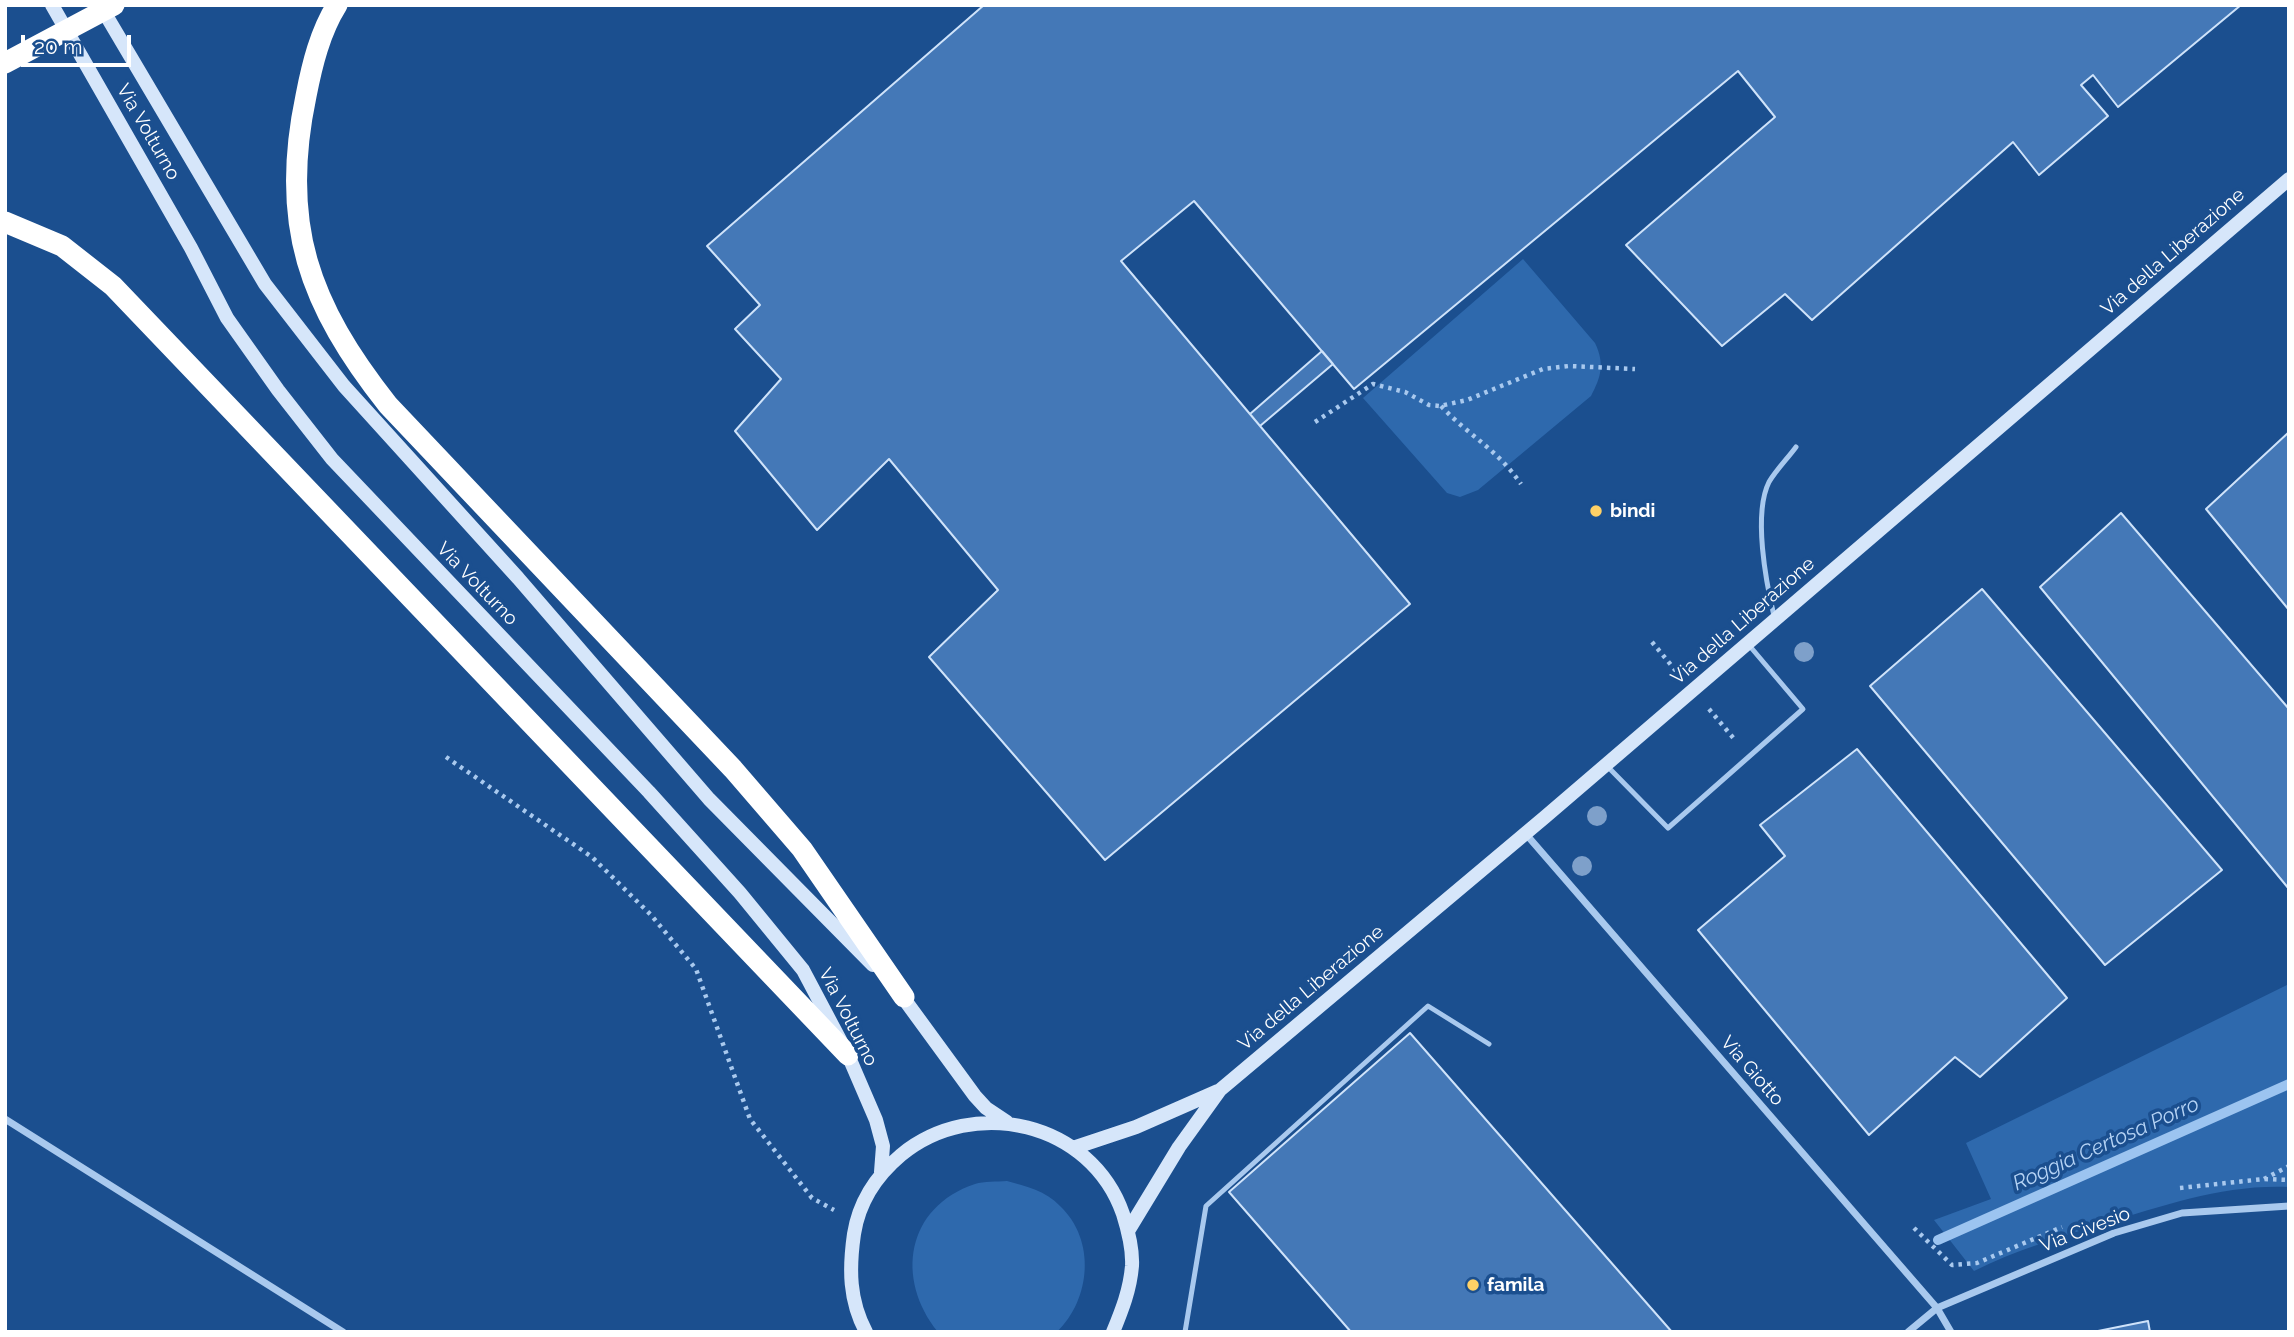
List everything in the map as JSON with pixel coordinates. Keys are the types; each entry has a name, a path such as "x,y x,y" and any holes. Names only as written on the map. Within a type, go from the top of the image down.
{"highway":[{"path":"5,63 114,5"},
{"path":"337,5 327,20 312,66 300,124 295,173 300,232 313,281 330,323 354,361 388,405 723,759 802,849 904,997"},
{"path":"5,222 62,246 113,286 848,1055"}],"street":[{"name":"Via Volturno","path":"52,5 227,318 286,400 332,459 649,792 803,970 848,1055 883,1146 881,1172 856,1221 849,1273 866,1332"},
{"name":"Via Volturno","path":"100,5 265,284 344,386 518,578 709,799 904,997 975,1096 986,1108 1007,1122"},
{"name":"Via della Liberazione","path":"1128,1231 1179,1147 1220,1090 1605,765 2289,179"},
{"name":"Via Giotto","path":"1525,833 1937,1308 1951,1332"},
{"name":"Via della Liberazione","path":"1073,1148 1136,1127 1220,1090"},
{"path":"5,1119 343,1332"},
{"name":"Via Volturno","path":"881,1172 920,1139 973,1122 1007,1122 1052,1135 1073,1148 1098,1171 1118,1200 1128,1231 1132,1264 1128,1289 1113,1332"},
{"name":"Via Civesio","path":"1908,1332 1937,1308 2113,1233 2182,1213 2289,1206"},
{"path":"855,1331 859,1315"}],"lane":[{"path":"1775,619 1766,582 1761,530 1768,483 1796,447"},
{"path":"1605,765 1668,828 1802,709 1747,643"},
{"path":"1185,1332 1206,1206 1309,1118 1428,1006 1489,1044"}],"path":[{"path":"1315,422 1373,384 1405,392 1429,405 1440,405 1467,400 1543,369 1569,366 1635,369"},
{"path":"1440,405 1457,423 1504,459 1521,484"},
{"path":"446,757 592,857 651,915 696,969 750,1119 812,1198 856,1221"}],"shaded area":[{"path":"1523,259 1595,343 1601,364 1599,376 1591,396 1478,490 1460,497 1447,493 1363,398"},
{"path":"2289,984 2289,1187 2219,1192 2173,1203 2038,1244 1974,1271 1934,1220 1991,1199 1966,1143"},
{"path":"1007,1181 1048,1196 1072,1220 1080,1235 1084,1252 1085,1269 1077,1303 1057,1332 938,1332 924,1311 916,1290 914,1247 922,1227 934,1209 952,1195 975,1184"}],"building":[{"path":"984,5 2241,5 2118,107 2093,75 2081,85 2108,116 2039,175 2013,142 1812,320 1785,294 1722,346 1626,245 1775,117 1738,71 1354,389 1194,201 1121,261 1410,604 1105,860 929,657 998,590 889,459 817,530 735,431 781,379 735,329 760,305 707,246"},
{"path":"1322,351 1333,364 1260,426 1250,414"},
{"path":"2289,432 2289,610 2206,509"},
{"path":"2121,513 2289,709 2289,889 2040,587"},
{"path":"1982,589 2222,870 2105,965 1870,686"},
{"path":"1857,749 2067,998 1980,1077 1955,1057 1869,1135 1698,930 1785,856 1760,825"},
{"path":"1410,1033 1672,1332 1351,1332 1229,1192"},
{"path":"2148,1321 2150,1332 2093,1332"}],"waterway":[{"name":"Roggia Certosa Porro","path":"1938,1240 2289,1084"}],"place":[{"name":"bindi","path":"1596,511"},
{"name":"famila","path":"1473,1285"}]}
